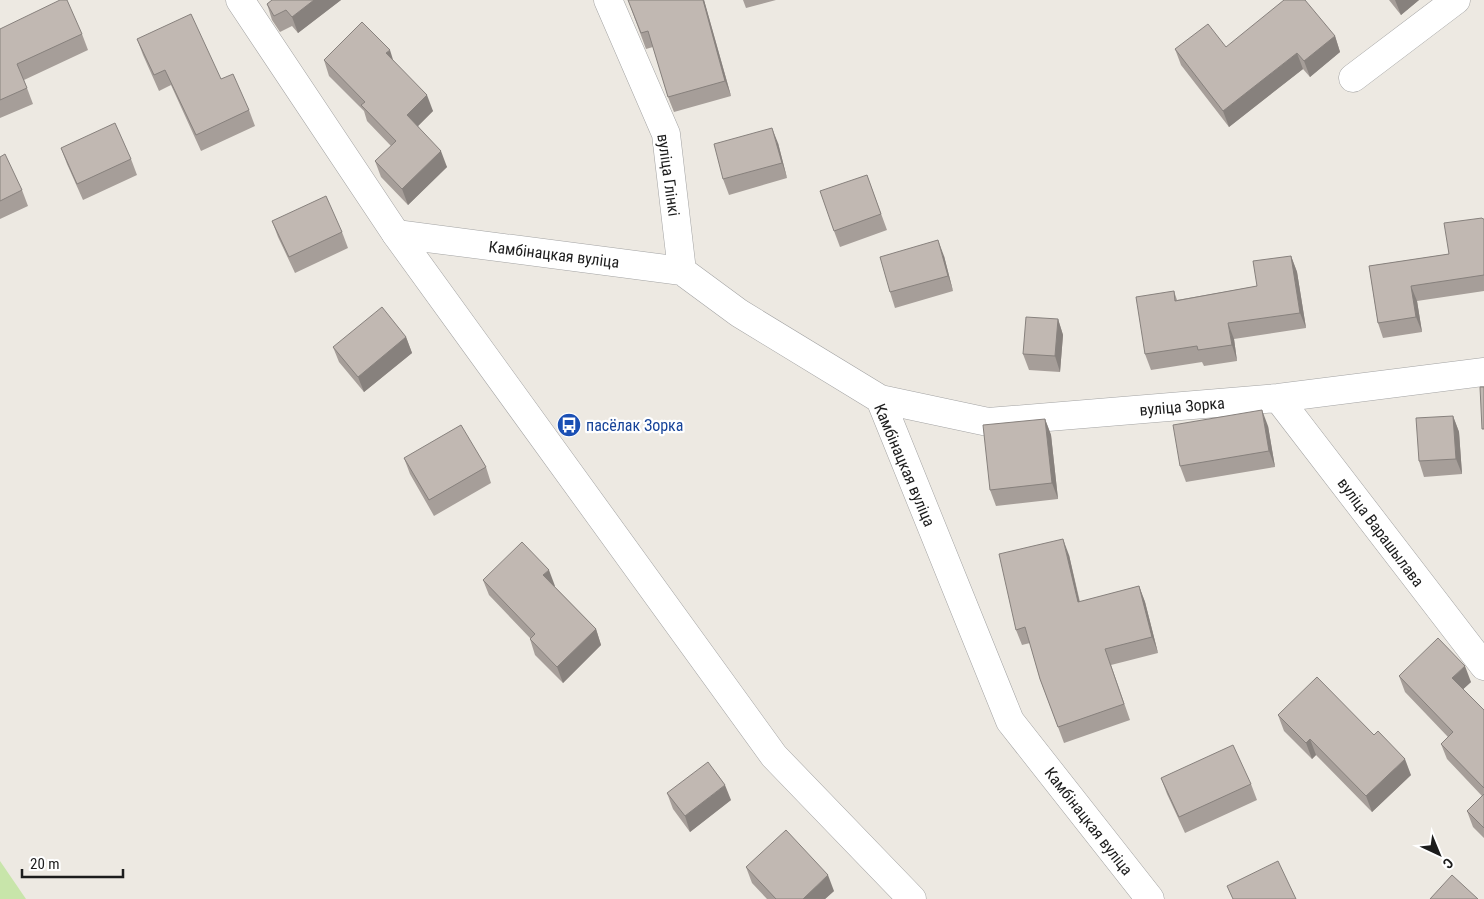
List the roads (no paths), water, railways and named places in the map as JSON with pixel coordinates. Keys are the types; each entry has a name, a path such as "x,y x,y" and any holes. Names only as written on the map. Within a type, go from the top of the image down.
{"street":[{"path":"240,0 396,234 774,756 912,899"},
{"name":"вуліца Глінкі","path":"608,0 666,134 682,271"},
{"path":"1353,78 1456,0"},
{"name":"Камбінацкая вуліца","path":"396,234 682,271 739,313 880,400 1010,720 1150,899"},
{"name":"вуліца Зорка","path":"880,400 988,422 1278,398 1484,372"},
{"name":"вуліца Варашылава","path":"1278,398 1484,666"}],"place":[{"name":"пасёлак Зорка","path":"569,425"}]}
